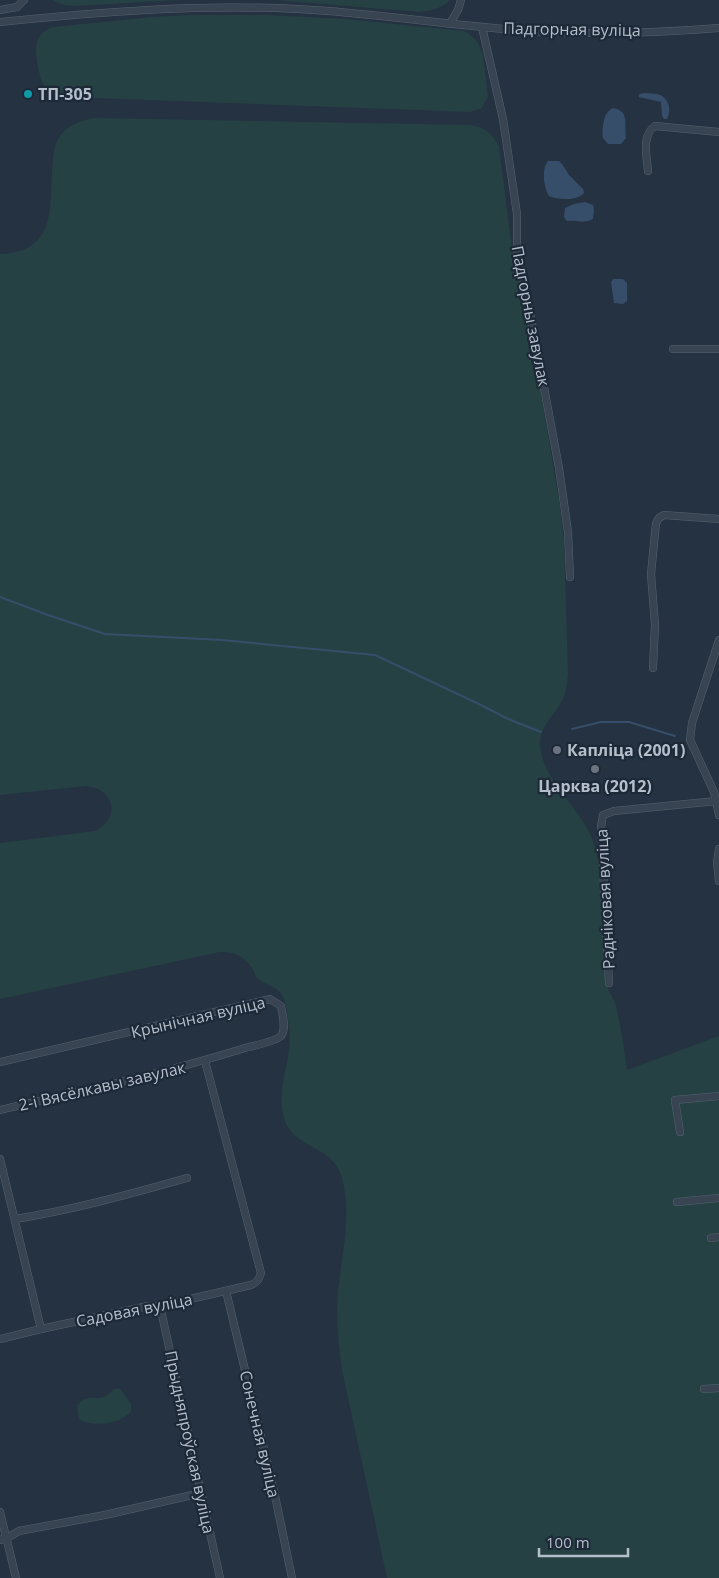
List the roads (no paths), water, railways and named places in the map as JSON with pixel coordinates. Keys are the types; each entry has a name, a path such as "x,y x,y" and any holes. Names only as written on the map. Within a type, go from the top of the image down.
{"street":[{"path":"0,10 17,7 24,0"},
{"path":"450,23 458,10 461,0"},
{"name":"Падгорная вуліца","path":"0,22 150,10 249,8 341,12 482,27 579,33 679,31 719,28"},
{"name":"Падгорны завулак","path":"482,27 503,119 517,214 517,255 531,318 559,468 568,532 570,576"},
{"path":"648,172 646,138 650,130 655,126 719,132"},
{"path":"674,349 719,349"},
{"path":"653,668 655,625 651,574 656,523 659,518 664,516 719,518"},
{"path":"719,640 692,723 690,740 709,780 717,801 719,815"},
{"name":"Радніковая вуліца","path":"609,983 601,827 603,815 614,811 717,801"},
{"path":"719,849 717,862 719,882"},
{"name":"Крынічная вуліца","path":"0,1062 270,999 281,1006 284,1030 278,1038 205,1061"},
{"name":"2-і Вясёлкавы завулак","path":"0,1110 205,1061"},
{"name":"Садовая вуліца","path":"0,1339 148,1306 160,1306 226,1291 251,1285 260,1279 261,1273 205,1061"},
{"path":"680,1132 675,1100 719,1096"},
{"path":"0,1160 41,1329"},
{"path":"15,1219 97,1202 187,1178"},
{"path":"677,1202 719,1198"},
{"path":"710,1238 719,1236"},
{"name":"Сонечная вуліца","path":"226,1291 274,1490 292,1578"},
{"name":"Прыдняпроўская вуліца","path":"160,1306 220,1578"},
{"path":"704,1389 719,1388"},
{"path":"3,1539 19,1531 105,1515 201,1493"},
{"path":"0,1512 3,1539 16,1578"}],"water":[{"path":"639,94 658,94 665,98 669,107 667,119 664,119 662,116 661,102 639,97"},
{"path":"613,108 622,112 625,119 626,138 621,144 608,144 603,138 605,117"},
{"path":"548,161 559,161 569,175 583,189 584,193 581,196 568,199 549,196 544,178 544,169"},
{"path":"585,202 593,205 593,219 583,222 567,221 564,217 565,208"},
{"path":"613,279 623,279 627,283 627,301 623,304 614,303 611,282"}],"waterway":[{"path":"0,597 105,634 222,640 375,655 506,718 541,732"},
{"path":"572,729 601,722 629,722 675,736"}],"place":[{"name":"ТП-305","path":"28,94"},
{"name":"Капліца (2001)","path":"557,750"},
{"name":"Царква (2012)","path":"595,769"}]}
